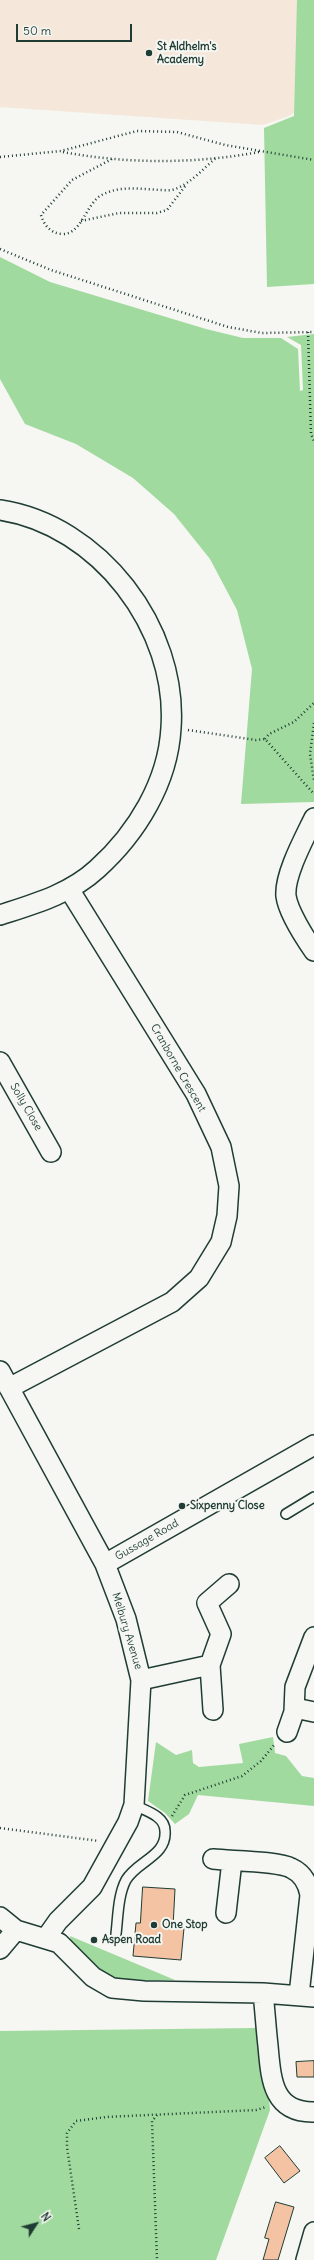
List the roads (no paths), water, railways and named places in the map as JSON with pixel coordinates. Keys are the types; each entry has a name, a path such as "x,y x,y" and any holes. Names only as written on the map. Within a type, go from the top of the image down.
{"street":[{"path":"0,510 47,524 75,540 100,560 133,596 153,632 164,663 171,695 171,728 166,760 156,789 142,816 121,845 96,870 69,889 40,902 0,915"},
{"path":"314,818 292,864 286,896 300,930 314,951"},
{"name":"Cranborne Crescent","path":"9,1388 172,1302 199,1278 222,1242 227,1216 229,1186 221,1147 196,1094 69,889"},
{"name":"Solly Close","path":"0,1062 52,1152"},
{"name":"Melbury Avenue","path":"0,1372 105,1564 126,1619 142,1680 134,1806 128,1822 92,1887 58,1920 46,1938"},
{"name":"Gussage Road","path":"105,1564 313,1448"},
{"path":"213,1710 210,1665 221,1634 207,1603 229,1584"},
{"path":"286,1732 295,1708 295,1687 314,1637"},
{"path":"142,1680 210,1665"},
{"path":"295,1708 314,1712"},
{"path":"0,1917 16,1930 59,1943 93,1977 112,1988 144,1991 263,1993 306,1996 310,1895 308,1873 290,1867 223,1860 226,1913"},
{"path":"0,1949 16,1930"},
{"path":"263,1993 270,2072 273,2087 284,2102 300,2112 314,2112"},
{"path":"306,2260 314,2232"}],"lane":[{"path":"286,1514 314,1497"},
{"path":"116,1934 123,1886 130,1874 163,1846 166,1840 165,1826 156,1816 134,1806"}],"place":[{"name":"St Aldhelm's Academy","path":"149,53"},
{"name":"Sixpenny Close","path":"182,1506"},
{"name":"One Stop","path":"154,1925"},
{"name":"Aspen Road","path":"94,1940"}]}
